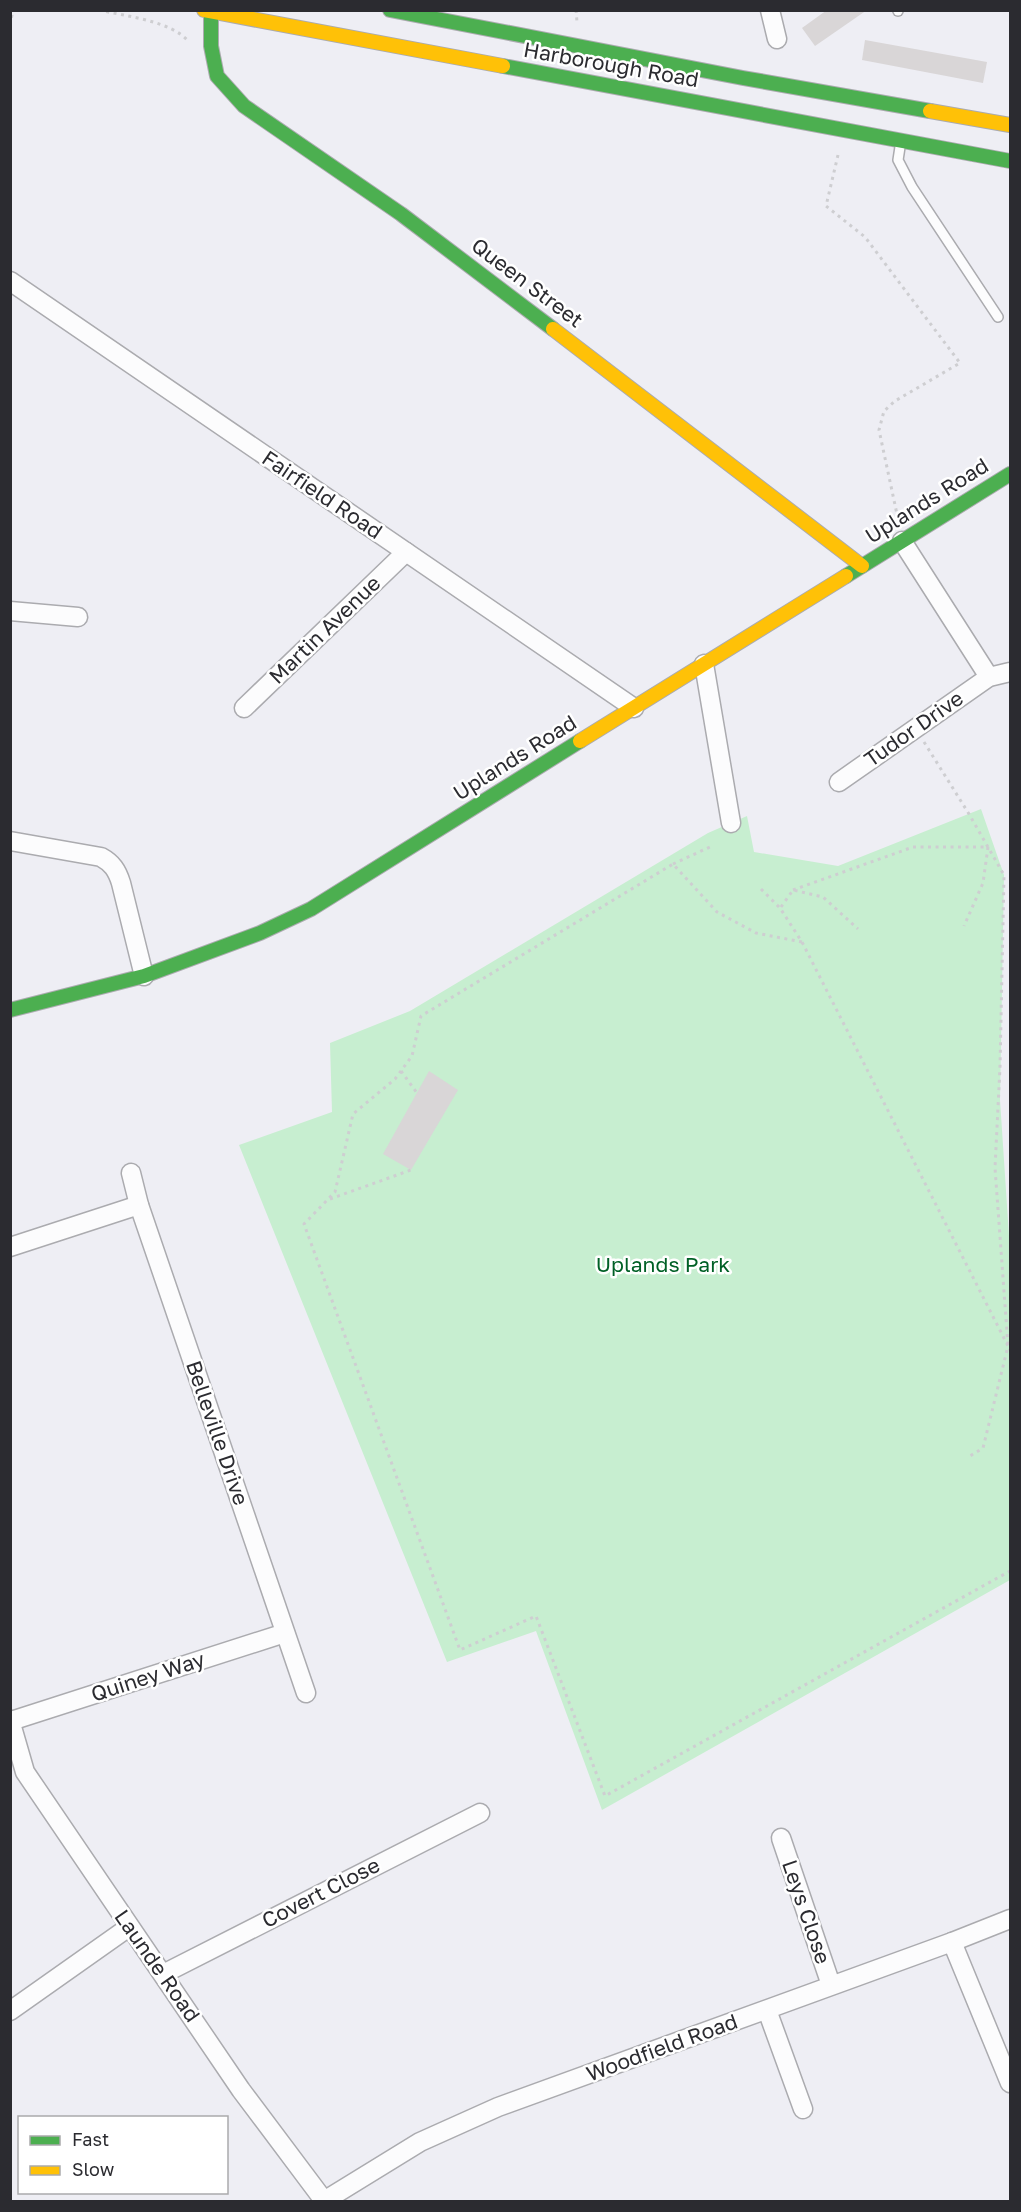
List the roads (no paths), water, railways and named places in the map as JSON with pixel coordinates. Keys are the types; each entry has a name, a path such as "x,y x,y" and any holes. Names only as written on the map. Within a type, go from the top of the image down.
{"main road":[{"name":"Harborough Road","path":"390,10 743,78 1011,125"},
{"name":"Harborough Road","path":"208,11 1011,161"},
{"name":"Queen Street","path":"208,11 211,46 217,76 244,106 400,214 664,413 861,566"},
{"name":"Uplands Road","path":"10,1010 144,976 260,933 311,909 1011,474"}],"street":[{"path":"770,10 777,39"},
{"name":"Fairfield Road","path":"10,281 634,708"},
{"path":"902,541 988,677"},
{"name":"Martin Avenue","path":"244,708 406,552"},
{"path":"10,611 78,617"},
{"path":"704,664 731,823"},
{"name":"Tudor Drive","path":"839,782 988,677 1011,672"},
{"path":"10,841 101,857 111,862 121,883 144,976"},
{"name":"Belleville Drive","path":"131,1173 139,1205 306,1693"},
{"path":"10,1246 139,1205"},
{"name":"Quiney Way","path":"11,1720 285,1634"},
{"name":"Launde Road","path":"11,1720 26,1772 129,1927 242,2090 324,2201"},
{"name":"Covert Close","path":"163,1974 480,1813"},
{"name":"Leys Close","path":"781,1838 831,1985"},
{"name":"Woodfield Road","path":"324,2201 420,2142 498,2107 1011,1919"},
{"path":"10,2011 129,1927"},
{"path":"952,1942 1011,2083"},
{"path":"766,2010 803,2109"}],"lane":[{"path":"901,141 898,160 912,187 998,317"}],"park label":[{"name":"Uplands Park","path":"663,1265"}]}
